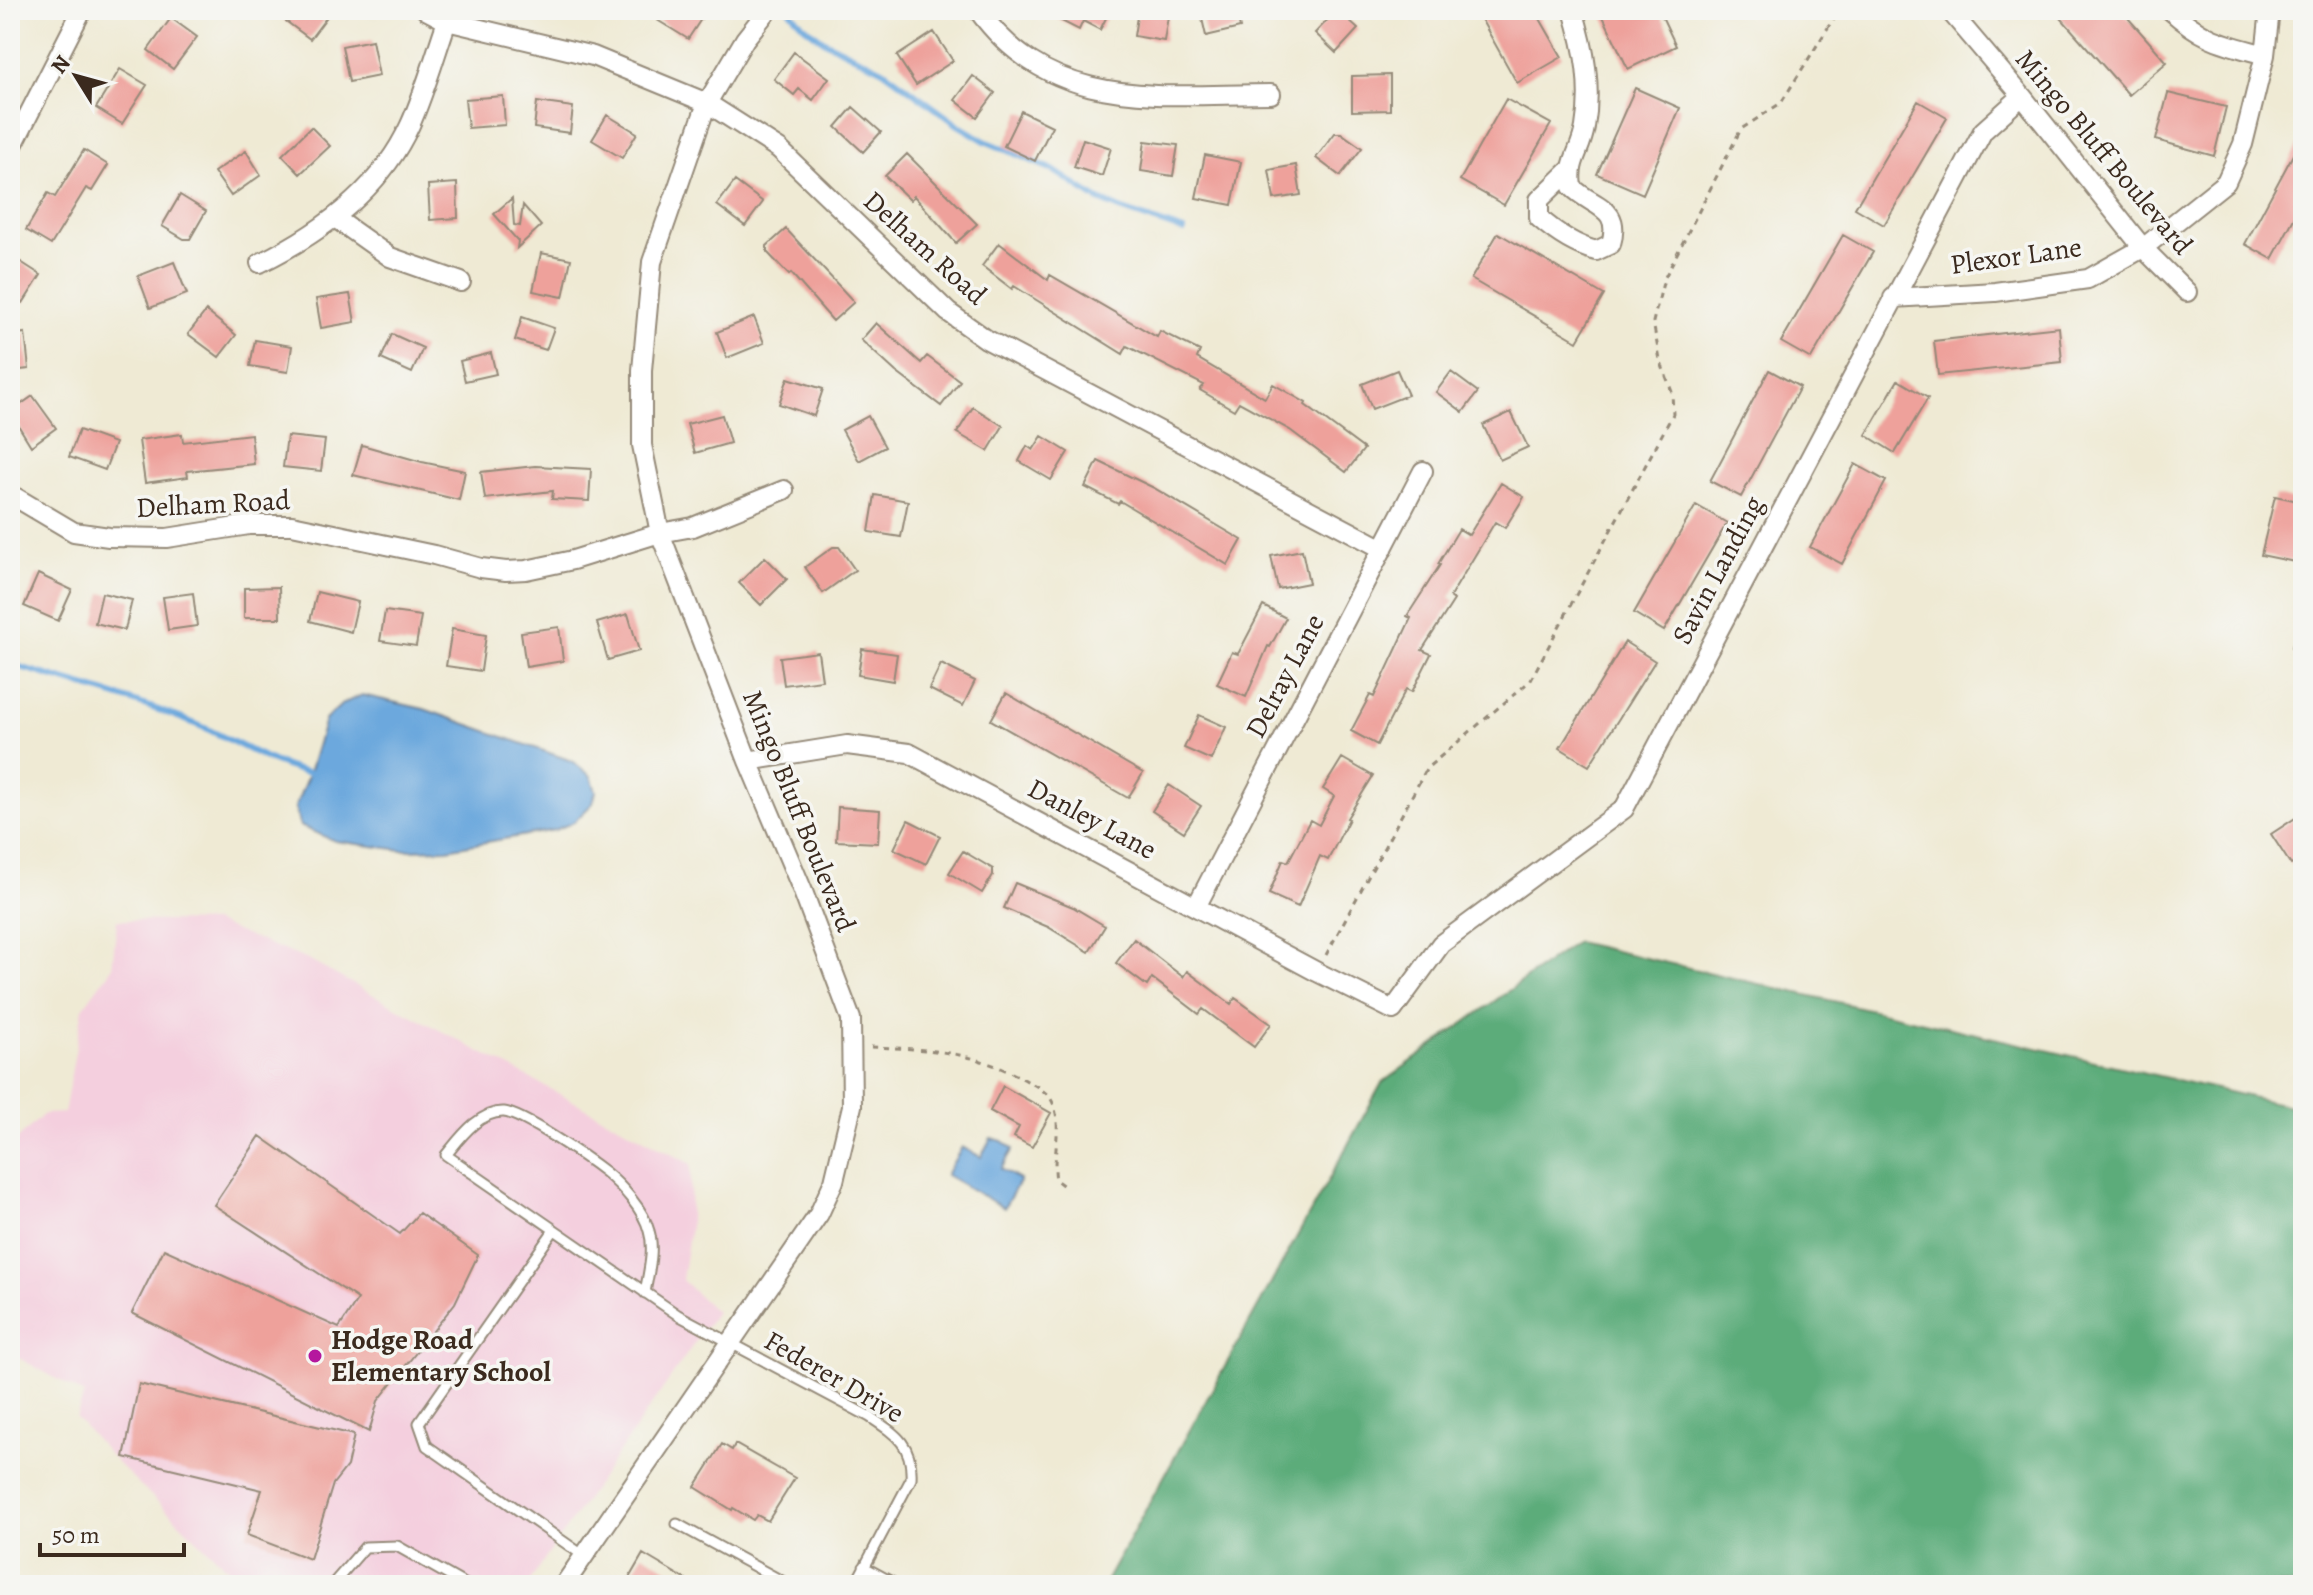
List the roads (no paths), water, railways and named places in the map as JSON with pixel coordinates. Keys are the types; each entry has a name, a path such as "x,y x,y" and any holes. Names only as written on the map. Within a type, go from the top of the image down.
{"street":[{"path":"10,151 82,10"},
{"name":"Delham Road","path":"426,10 447,21 593,56 707,103 779,149 948,312 986,339 1383,549"},
{"name":"Mingo Bluff Boulevard","path":"564,1585 819,1214 834,1181 852,1106 851,1019 660,533 642,445 642,370 652,262 707,103 745,39 768,10"},
{"path":"978,10 1005,42 1027,57 1069,81 1097,90 1143,95 1271,94"},
{"path":"1570,170 1572,187 1608,212 1615,229 1611,244 1596,251 1567,239 1539,218 1539,200 1570,170 1585,131 1587,68 1573,10"},
{"name":"Mingo Bluff Boulevard","path":"1949,10 2143,248 2187,292"},
{"path":"2170,10 2213,41 2265,55"},
{"name":"Plexor Lane","path":"1893,298 1995,292 2088,279 2143,248 2226,182 2243,144 2265,55 2270,10"},
{"path":"260,263 335,218 376,180 410,126 447,21"},
{"name":"Savin Landing","path":"1393,1010 1441,944 1624,809 1983,131 2022,96"},
{"path":"335,218 390,257 461,282"},
{"name":"Delray Lane","path":"1196,907 1423,471"},
{"name":"Delham Road","path":"10,494 74,532 109,537 167,538 249,525 292,525 506,571 573,560 660,533 693,527 784,490"},
{"name":"Danley Lane","path":"748,761 847,745 909,753 1393,1010"}],"lane":[{"name":"Federer Drive","path":"645,1293 651,1255 650,1232 641,1213 606,1173 521,1117 504,1112 490,1115 467,1130 446,1155 645,1293 697,1327 870,1417 899,1438 908,1450 912,1463 911,1479 855,1585"},
{"path":"554,1230 419,1423 427,1446 584,1556"},
{"path":"677,1524 789,1585"},
{"path":"332,1585 365,1547 397,1546 466,1585"},
{"path":"864,1567 897,1585"}],"water":[{"path":"362,695 424,709 572,761 591,776 596,791 593,803 574,822 555,830 447,849 402,850 335,841 300,826 295,807 325,720 342,704"},
{"path":"991,1138 1013,1149 1001,1169 1020,1180 1004,1208 946,1175 962,1147 981,1157"}],"waterway":[{"path":"789,10 824,41 883,70 985,141 1053,170 1097,199 1184,231"},
{"path":"10,664 152,708 198,725 271,761 317,774"}],"place":[{"name":"Hodge Road Elementary School","path":"315,1356"}]}
